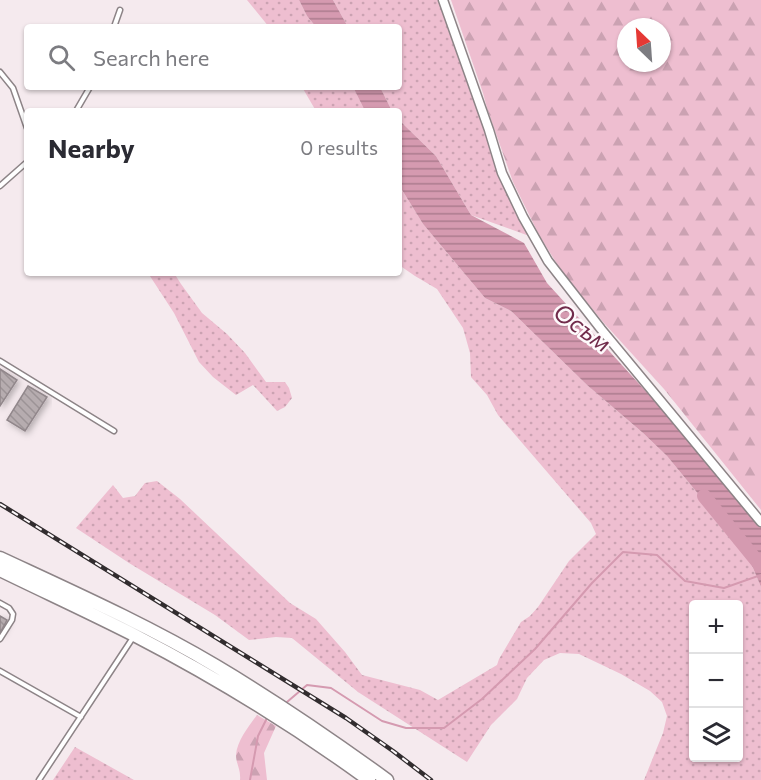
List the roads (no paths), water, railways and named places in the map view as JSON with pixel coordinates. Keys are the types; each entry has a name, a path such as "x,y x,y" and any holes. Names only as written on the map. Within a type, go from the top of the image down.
{"main road":[{"path":"0,558 141,625 216,666 319,731 387,780"},
{"path":"0,570 134,635 209,676 312,740 369,780"}],"street":[{"path":"443,0 502,173 548,261 594,321 761,522"}],"lane":[{"path":"115,24 120,10"},
{"path":"0,72 13,88 24,119"},
{"path":"78,108 88,90"},
{"path":"0,186 24,165"},
{"path":"0,361 114,431"},
{"path":"0,603 9,608 13,614 12,620 0,639"},
{"path":"39,780 134,635"},
{"path":"0,671 81,717"}],"water":[{"path":"299,0 333,0 346,24 314,24"},
{"path":"354,90 382,90 390,108 364,108"},
{"path":"402,123 436,156 471,215 524,243 547,283 697,449 761,527 761,587 740,537 722,516 704,501 667,456 587,385 511,311 485,298 423,224 402,190"}],"waterway":[{"name":"Осъм","path":"704,496 761,566"},
{"path":"287,702 307,685 331,688 382,721 406,728 444,728 482,699 535,649 592,583 623,552 657,555 685,581 724,588 761,575"},
{"path":"250,780 258,736 267,718"}],"railway":[{"path":"0,504 346,718 431,780"}]}
